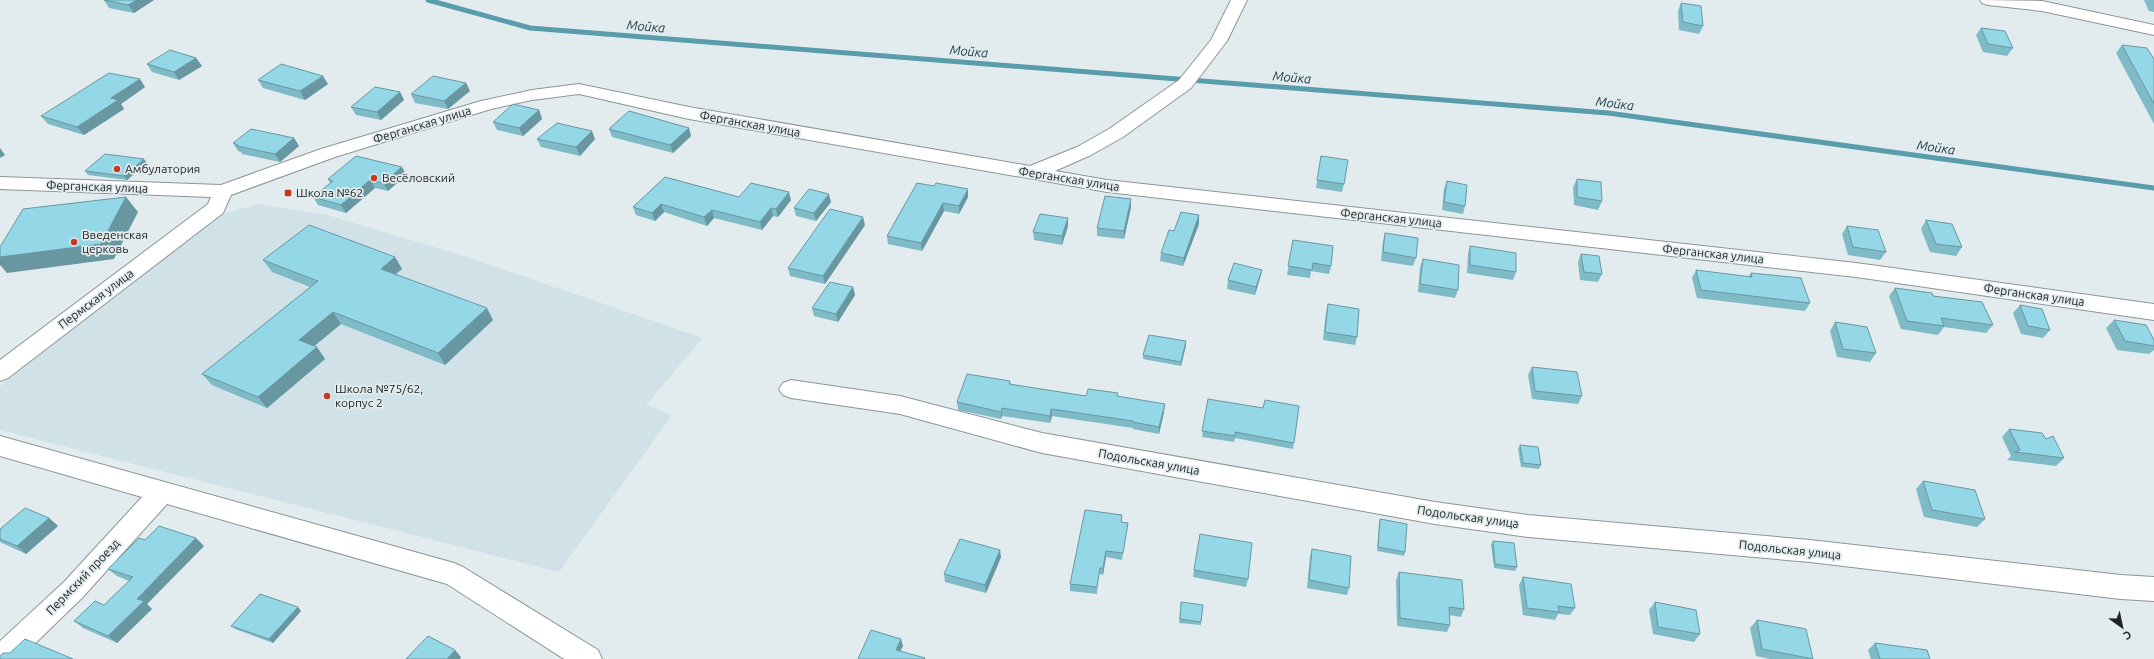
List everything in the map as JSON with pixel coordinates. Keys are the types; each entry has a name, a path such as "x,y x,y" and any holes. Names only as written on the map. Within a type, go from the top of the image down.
{"street":[{"path":"1032,173 1084,151 1110,136 1185,84 1219,41 1239,0"},
{"path":"1988,0 2042,6 2154,30"},
{"name":"Ферганская улица","path":"0,183 223,191 328,153 487,105 532,95 579,89 689,113 1107,186 1856,270 2154,312"},
{"name":"Пермская улица","path":"0,372 216,208 223,191"},
{"name":"Подольская улица","path":"791,389 900,405 1042,443 1435,513 1528,526 1810,551 2121,587 2154,589"},
{"path":"0,446 454,575 588,659"},
{"name":"Пермский проезд","path":"0,659 73,590 162,492"}],"shaded area":[{"name":"Школа №75/62, корпус 2","path":"258,204 327,215 464,256 703,338 646,405 672,415 559,572 0,430 0,386 216,216"}],"building":[{"path":"104,0 137,0 128,5"},
{"path":"1681,3 1701,6 1703,26 1683,22"},
{"path":"1981,28 2005,31 2013,48 1988,44"},
{"path":"2122,45 2147,48 2154,59 2154,104"},
{"path":"170,50 196,58 174,72 147,64"},
{"path":"281,64 323,76 300,91 258,80"},
{"path":"109,73 140,79 111,98 118,100 77,127 41,116"},
{"path":"433,76 466,83 444,101 411,94"},
{"path":"375,87 400,92 377,112 351,107"},
{"path":"513,104 539,110 519,128 493,122"},
{"path":"629,111 689,128 670,145 609,129"},
{"path":"557,123 592,131 576,147 537,139"},
{"path":"251,129 294,138 275,154 237,146 238,145 233,143"},
{"name":"Амбулатория","path":"105,154 144,159 124,176 85,171"},
{"path":"356,156 402,167 383,183 370,180 341,205 313,197 333,181 328,179"},
{"path":"1321,156 1348,160 1344,184 1317,180"},
{"path":"665,177 739,197 751,183 789,192 776,209 771,208 760,222 712,210 704,217 661,204 652,213 633,207"},
{"path":"1577,179 1601,182 1602,201 1577,197"},
{"path":"1447,181 1467,185 1465,206 1444,202"},
{"path":"917,183 934,186 936,183 968,189 959,206 943,203 921,243 887,236"},
{"path":"809,189 829,194 814,213 794,208"},
{"path":"1105,196 1131,199 1124,231 1097,228"},
{"path":"126,197 101,244 0,257 0,247 23,209"},
{"path":"830,209 863,217 823,276 788,268"},
{"path":"1181,212 1199,215 1184,258 1161,253 1169,230 1174,231"},
{"path":"1040,214 1068,218 1062,236 1033,232"},
{"path":"1926,220 1952,224 1962,247 1936,244"},
{"path":"309,225 395,257 381,269 487,308 438,353 333,312 299,340 317,347 258,397 202,374 318,281 263,260"},
{"path":"1847,226 1878,230 1886,252 1853,247"},
{"path":"1385,233 1418,238 1416,258 1383,252"},
{"path":"1293,240 1333,246 1331,266 1313,263 1312,270 1288,266"},
{"path":"1470,246 1516,253 1516,272 1470,265"},
{"path":"1581,254 1599,256 1602,274 1584,272"},
{"path":"1423,259 1459,265 1458,290 1420,284"},
{"path":"1234,263 1262,270 1256,287 1228,280"},
{"path":"1696,270 1752,277 1751,273 1801,278 1810,303 1701,290"},
{"path":"830,282 853,287 836,314 812,308"},
{"path":"1895,288 1932,293 1933,296 1982,302 1993,325 1941,318 1944,326 1907,321"},
{"path":"1328,304 1359,309 1357,337 1325,332"},
{"path":"2020,305 2042,309 2050,330 2028,326"},
{"path":"2114,320 2146,325 2154,340 2154,346 2125,341"},
{"path":"1835,322 1867,327 1876,353 1843,349"},
{"path":"1149,335 1186,341 1181,362 1143,355"},
{"path":"1532,367 1577,372 1582,396 1535,391"},
{"path":"967,374 1010,381 1009,384 1086,396 1088,389 1118,393 1117,396 1165,404 1159,427 1133,421 1051,409 1050,416 1002,408 1001,412 957,402"},
{"path":"1208,399 1263,408 1265,400 1299,406 1294,443 1235,432 1235,436 1202,431"},
{"path":"2009,429 2042,433 2046,439 2053,436 2064,458 2015,452 2020,450"},
{"path":"1520,445 1538,447 1541,465 1523,463"},
{"path":"1923,481 1975,490 1985,519 1932,510"},
{"path":"25,508 49,518 17,546 0,539 0,529"},
{"path":"1085,510 1122,515 1121,522 1128,523 1123,553 1106,551 1103,568 1100,568 1097,587 1070,584"},
{"path":"1380,519 1407,524 1405,552 1378,547"},
{"path":"159,526 196,538 137,599 144,601 108,636 74,621 95,601 104,605 133,577 108,569 139,538 145,540"},
{"path":"1200,534 1252,543 1248,579 1194,570"},
{"path":"960,539 1000,550 985,585 944,574"},
{"path":"1493,541 1514,543 1517,567 1495,564"},
{"path":"1312,549 1351,556 1349,588 1309,580"},
{"path":"1399,572 1462,580 1464,609 1449,607 1450,625 1400,618"},
{"path":"1523,577 1571,584 1575,608 1558,606 1559,612 1527,608"},
{"path":"260,594 298,607 269,639 231,626"},
{"path":"1181,602 1203,605 1201,622 1180,619"},
{"path":"1655,602 1696,610 1700,634 1658,627"},
{"path":"1757,620 1806,629 1813,659 1762,649"},
{"path":"871,630 901,639 896,650 925,658 858,659"},
{"path":"428,636 455,650 447,659 406,659"},
{"path":"25,639 73,659 0,659 0,656 3,653 10,653"},
{"path":"1875,643 1927,650 1930,659 1880,659"}],"waterway":[{"name":"Мойка","path":"428,0 530,28 1608,113 2154,188"}],"place":[{"name":"Амбулатория","path":"117,169"},
{"name":"Весёловский","path":"374,178"},
{"name":"Школа №62","path":"288,193"},
{"name":"Введенская церковь","path":"74,242"},
{"name":"Школа №75/62, корпус 2","path":"327,396"}]}
